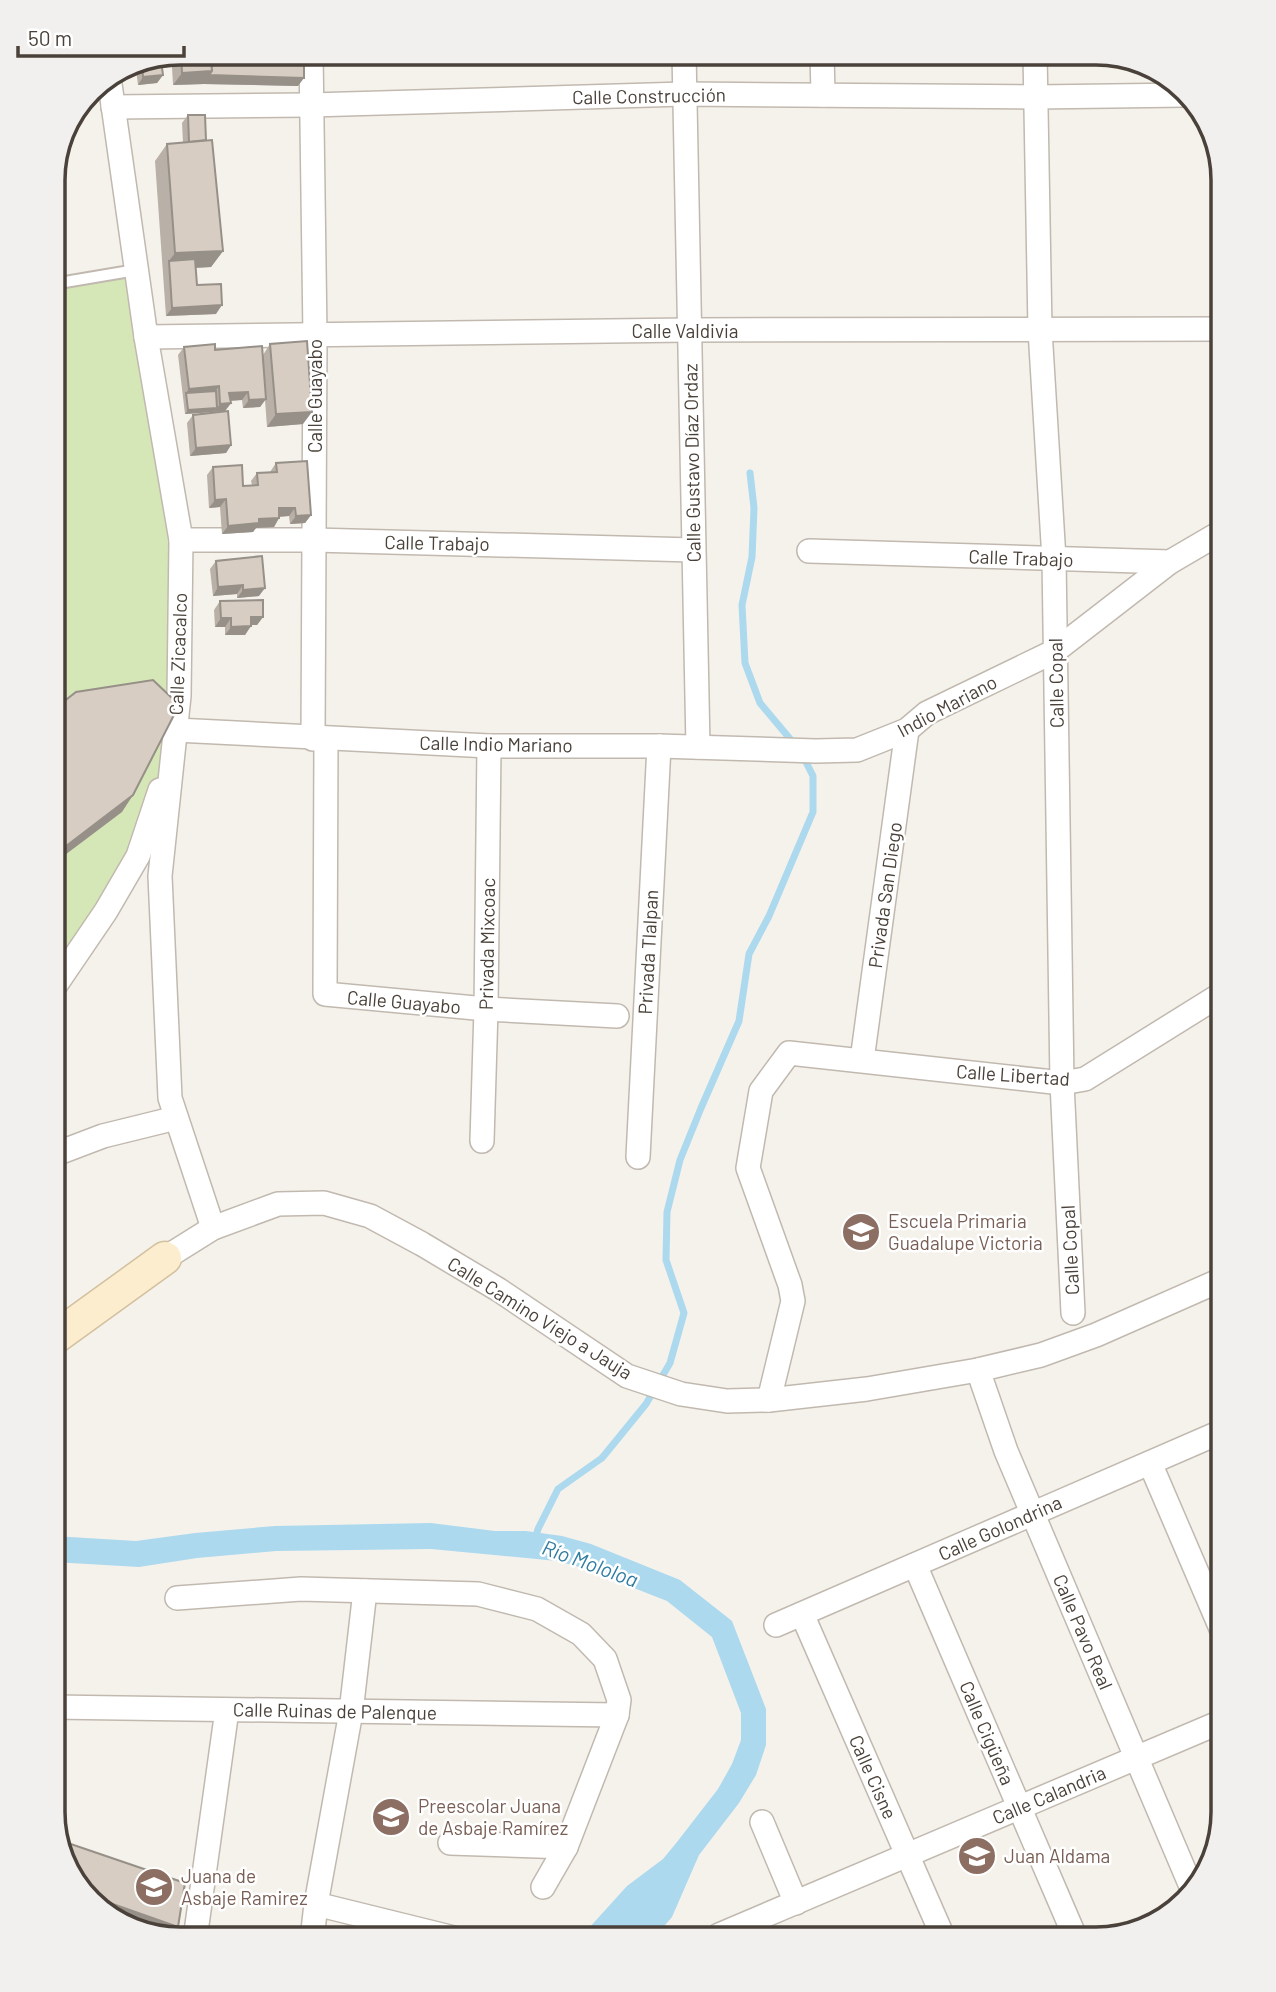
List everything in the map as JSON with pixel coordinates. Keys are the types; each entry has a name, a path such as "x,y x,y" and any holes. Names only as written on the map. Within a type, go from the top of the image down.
{"street":[{"name":"Calle Guayabo","path":"311,65 315,335 314,540 325,994 486,1009"},
{"name":"Calle Gustavo Díaz Ordaz","path":"684,65 698,747"},
{"path":"822,65 823,95"},
{"name":"Calle Copal","path":"1035,65 1040,330 1054,559 1062,1083 1073,1313"},
{"name":"Calle Zicacalco","path":"111,88 146,337 181,540 179,696 160,876 170,1098 213,1228"},
{"name":"Calle Construcción","path":"113,107 311,105 684,94 1036,97 1174,95"},
{"name":"Calle Valdivia","path":"146,337 689,330 1211,330"},
{"path":"1170,562 1211,538"},
{"name":"Calle Trabajo","path":"181,540 314,540 693,550"},
{"name":"Calle Trabajo","path":"809,551 1170,562"},
{"name":"Indio Mariano","path":"816,751 857,750 907,730 927,713 1055,651 1170,562"},
{"name":"Privada San Diego","path":"862,1060 907,730"},
{"path":"65,971 106,911 138,856 175,734"},
{"name":"Calle Indio Mariano","path":"175,734 489,746 659,746 816,751"},
{"name":"Privada Mixcoac","path":"482,1141 489,746"},
{"name":"Privada Tlalpan","path":"638,1157 659,746"},
{"name":"Calle Libertad","path":"769,1400 793,1301 790,1284 748,1168 761,1091 789,1054 1062,1083 1085,1079 1211,1000"},
{"path":"486,1009 617,1016"},
{"path":"65,1150 103,1136 176,1118"},
{"name":"Calle Camino Viejo a Jauja","path":"65,1330 165,1258 213,1228 278,1204 324,1203 370,1216 499,1290 628,1376 681,1394 727,1401 769,1400 867,1390 978,1370 1041,1355 1096,1335 1211,1284"},
{"name":"Calle Pavo Real","path":"978,1370 1006,1451 1189,1881"},
{"name":"Calle Golondrina","path":"776,1625 1211,1436"},
{"path":"1150,1463 1211,1605"},
{"name":"Calle Cigüeña","path":"915,1565 1070,1927"},
{"path":"177,1598 301,1589 478,1594 537,1609 581,1634 605,1659 619,1700 617,1715 566,1847 543,1887"},
{"path":"313,1927 351,1712 365,1591"},
{"name":"Calle Cisne","path":"802,1614 938,1927"},
{"name":"Calle Ruinas de Palenque","path":"65,1707 617,1715"},
{"path":"197,1927 227,1710"},
{"name":"Calle Calandria","path":"738,1927 1211,1726"},
{"path":"762,1822 796,1903"},
{"path":"450,1843 566,1847"},
{"path":"316,1904 398,1927"}],"lane":[{"path":"65,282 136,270"}],"green space":[{"path":"136,270 181,540 175,737 138,856 65,970 65,282"}],"water":[{"name":"Río Mololoa","path":"431,1523 562,1536 591,1544 680,1580 732,1621 766,1709 766,1745 756,1775 739,1803 699,1855 672,1917 663,1927 590,1927 627,1886 663,1859 718,1789 732,1764 741,1740 741,1713 712,1637 667,1601 583,1568 557,1561 431,1549 276,1551 197,1558 139,1567 65,1563 65,1537 136,1541 275,1526"}],"building":[{"path":"182,65 212,65 212,71 182,73"},
{"path":"212,65 304,65 304,78 209,75"},
{"path":"162,67 163,75 143,77 143,71"},
{"path":"188,115 205,115 206,140 189,142"},
{"path":"212,140 223,251 175,253 167,144"},
{"path":"195,259 197,285 221,284 222,305 172,308 169,261"},
{"path":"307,341 312,412 276,414 270,344"},
{"path":"215,344 215,350 262,346 266,399 249,400 248,392 229,393 231,403 220,404 219,386 189,389 184,347"},
{"path":"216,391 217,408 188,410 186,393"},
{"path":"228,411 231,445 196,448 193,415"},
{"path":"307,461 311,515 296,516 295,508 279,508 279,518 259,519 259,523 228,526 226,499 215,500 213,467 242,465 243,486 258,485 257,473 277,472 276,463"},
{"path":"262,556 265,588 243,590 243,585 218,587 216,561"},
{"path":"263,600 263,617 251,617 251,626 231,627 231,618 221,618 220,601"},
{"path":"153,680 174,700 174,715 133,795 65,847 65,701 76,692"},
{"path":"70,1844 185,1883 178,1927 104,1899 84,1876"}],"waterway":[{"path":"750,473 754,508 752,557 742,605 745,663 760,703 796,746"},
{"name":"Río Mololoa","path":"535,1540 558,1489 602,1458 646,1404 670,1363 684,1313 666,1260 667,1212 680,1160 739,1021 749,954 769,916 813,812 813,776 803,756"}],"place":[{"name":"Escuela Primaria Guadalupe Victoria","path":"861,1232"},
{"name":"Preescolar Juana de Asbaje Ramírez","path":"391,1817"},
{"name":"Juan Aldama","path":"977,1856"},
{"name":"Juana de Asbaje Ramirez","path":"154,1887"}]}
